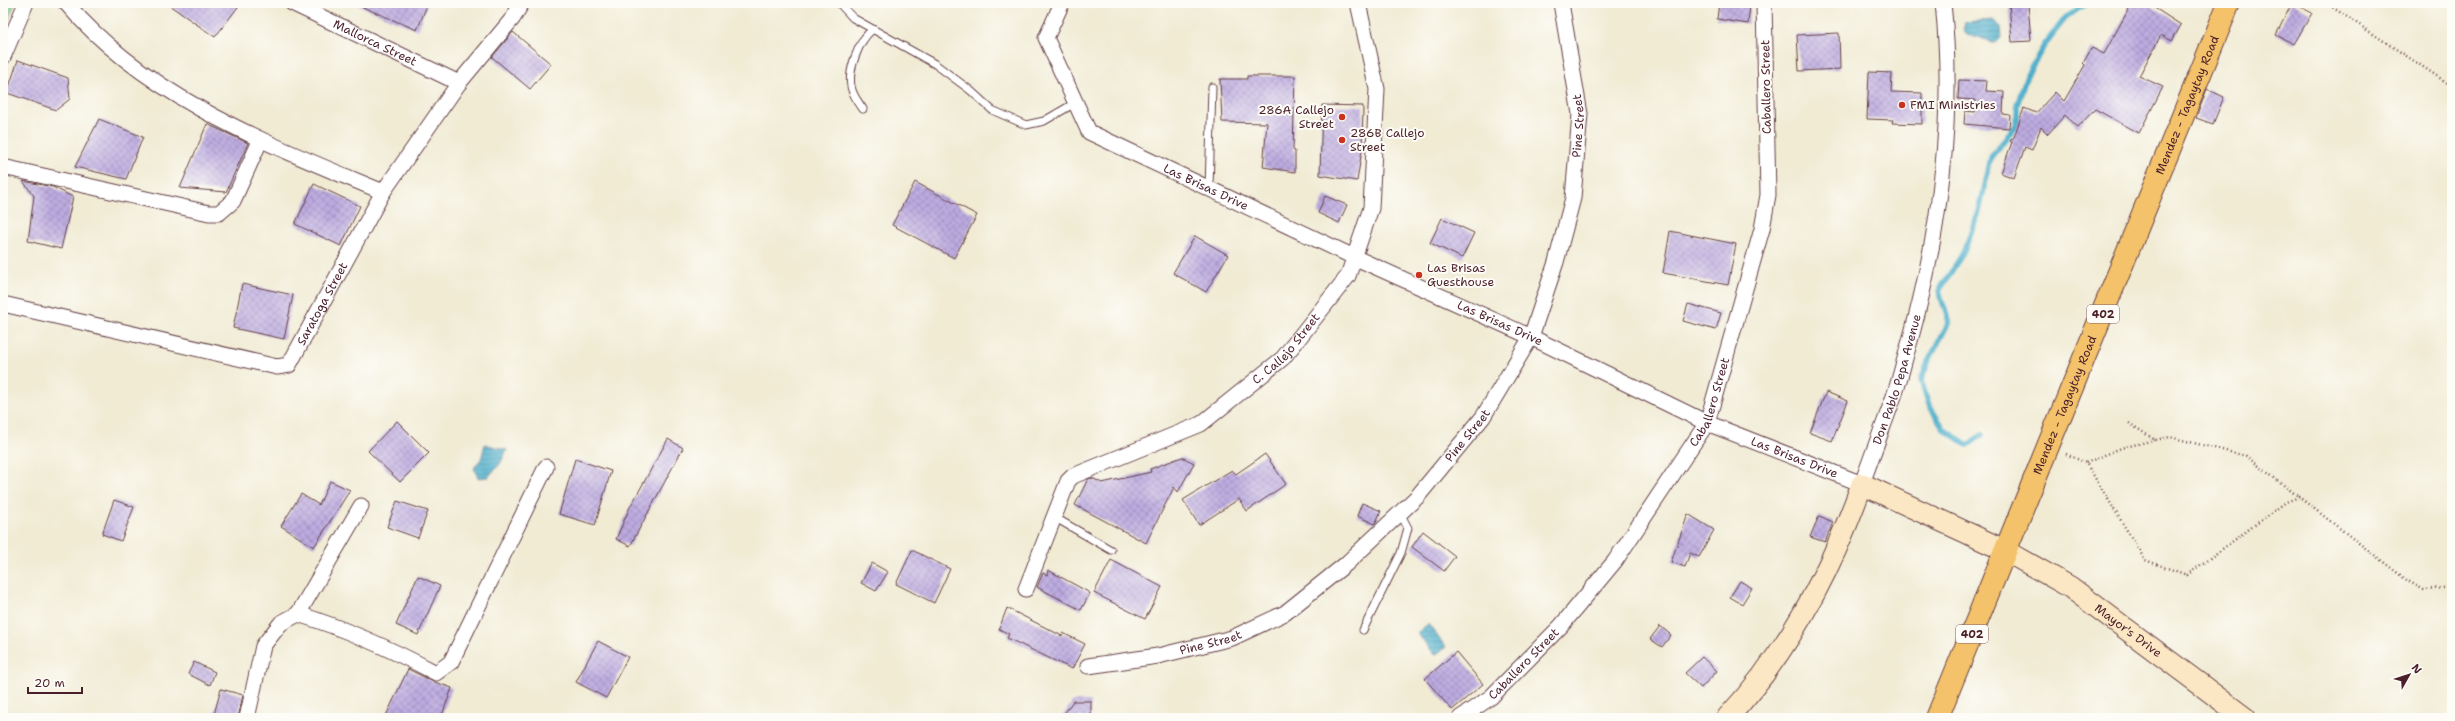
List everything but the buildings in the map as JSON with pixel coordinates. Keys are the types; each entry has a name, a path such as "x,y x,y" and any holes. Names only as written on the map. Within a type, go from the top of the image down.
{"main road":[{"name":"Mendez - Tagaytay Road","path":"1937,718 2049,447 2229,3"}],"street":[{"path":"3,57 26,3"},
{"path":"66,3 77,16 127,60 179,95 260,141 384,192"},
{"name":"Mallorca Street","path":"292,3 459,83"},
{"name":"Saratoga Street","path":"3,304 277,367 289,365 384,192 459,83 513,18 522,3"},
{"name":"Las Brisas Drive","path":"1062,3 1046,38 1088,132 1356,258 1531,337 1707,423 1862,484 2006,551"},
{"name":"C. Callejo Street","path":"1026,589 1068,481 1073,476 1201,424 1283,358 1348,276 1356,258 1371,208 1377,89 1358,3"},
{"name":"Pine Street","path":"1088,666 1158,656 1232,638 1285,613 1346,564 1417,497 1483,417 1531,337 1556,262 1573,198 1580,114 1561,3"},
{"name":"Caballero Street","path":"1460,718 1491,697 1566,620 1615,561 1707,423 1762,229 1768,195 1764,3"},
{"name":"Don Pablo Pepa Avenue","path":"1727,718 1772,660 1804,612 1840,541 1894,398 1921,299 1938,213 1948,115 1947,37 1943,3"},
{"path":"3,167 209,213 219,213 233,201 260,141"},
{"path":"298,614 326,623 412,660 436,673 451,662 546,467"},
{"path":"247,718 263,646 280,623 298,614 361,506"},
{"name":"Mayor's Drive","path":"2006,551 2070,587 2245,718"}],"lane":[{"path":"839,3 853,18 935,64 992,110 1026,125 1044,121 1075,102"},
{"path":"863,109 851,89 854,58 867,34 872,30"},
{"path":"1209,189 1212,87"},
{"path":"1363,630 1401,553 1408,528 1400,513"},
{"path":"1054,517 1111,550"}],"path":[{"path":"2326,3 2452,86"},
{"path":"2128,423 2155,440"},
{"path":"2086,463 2121,448 2170,437 2246,456 2408,581 2424,590 2452,587"},
{"path":"2049,447 2086,463 2145,560 2187,575 2286,502 2299,497"}],"green space":[{"path":"3,3 15,3 3,33"}],"water":[{"path":"1993,20 2001,27 2002,38 1998,41 1993,42 1968,36 1963,31 1965,22"},
{"path":"485,444 507,450 500,464 488,477 478,478 474,468 481,459"},
{"path":"1428,624 1446,647 1435,655 1417,633"}],"waterway":[{"path":"1982,435 1968,445 1944,429 1929,405 1921,381 1929,360 1949,322 1939,291 1963,253 1979,212 1991,157 2017,124 2017,105 2027,75 2045,44 2067,16 2088,3"}],"place":[{"name":"FMI Ministries","path":"1902,105"},
{"name":"286A Callejo Street","path":"1342,117"},
{"name":"286B Callejo Street","path":"1342,140"},
{"name":"Las Brisas Guesthouse","path":"1419,275"}]}
